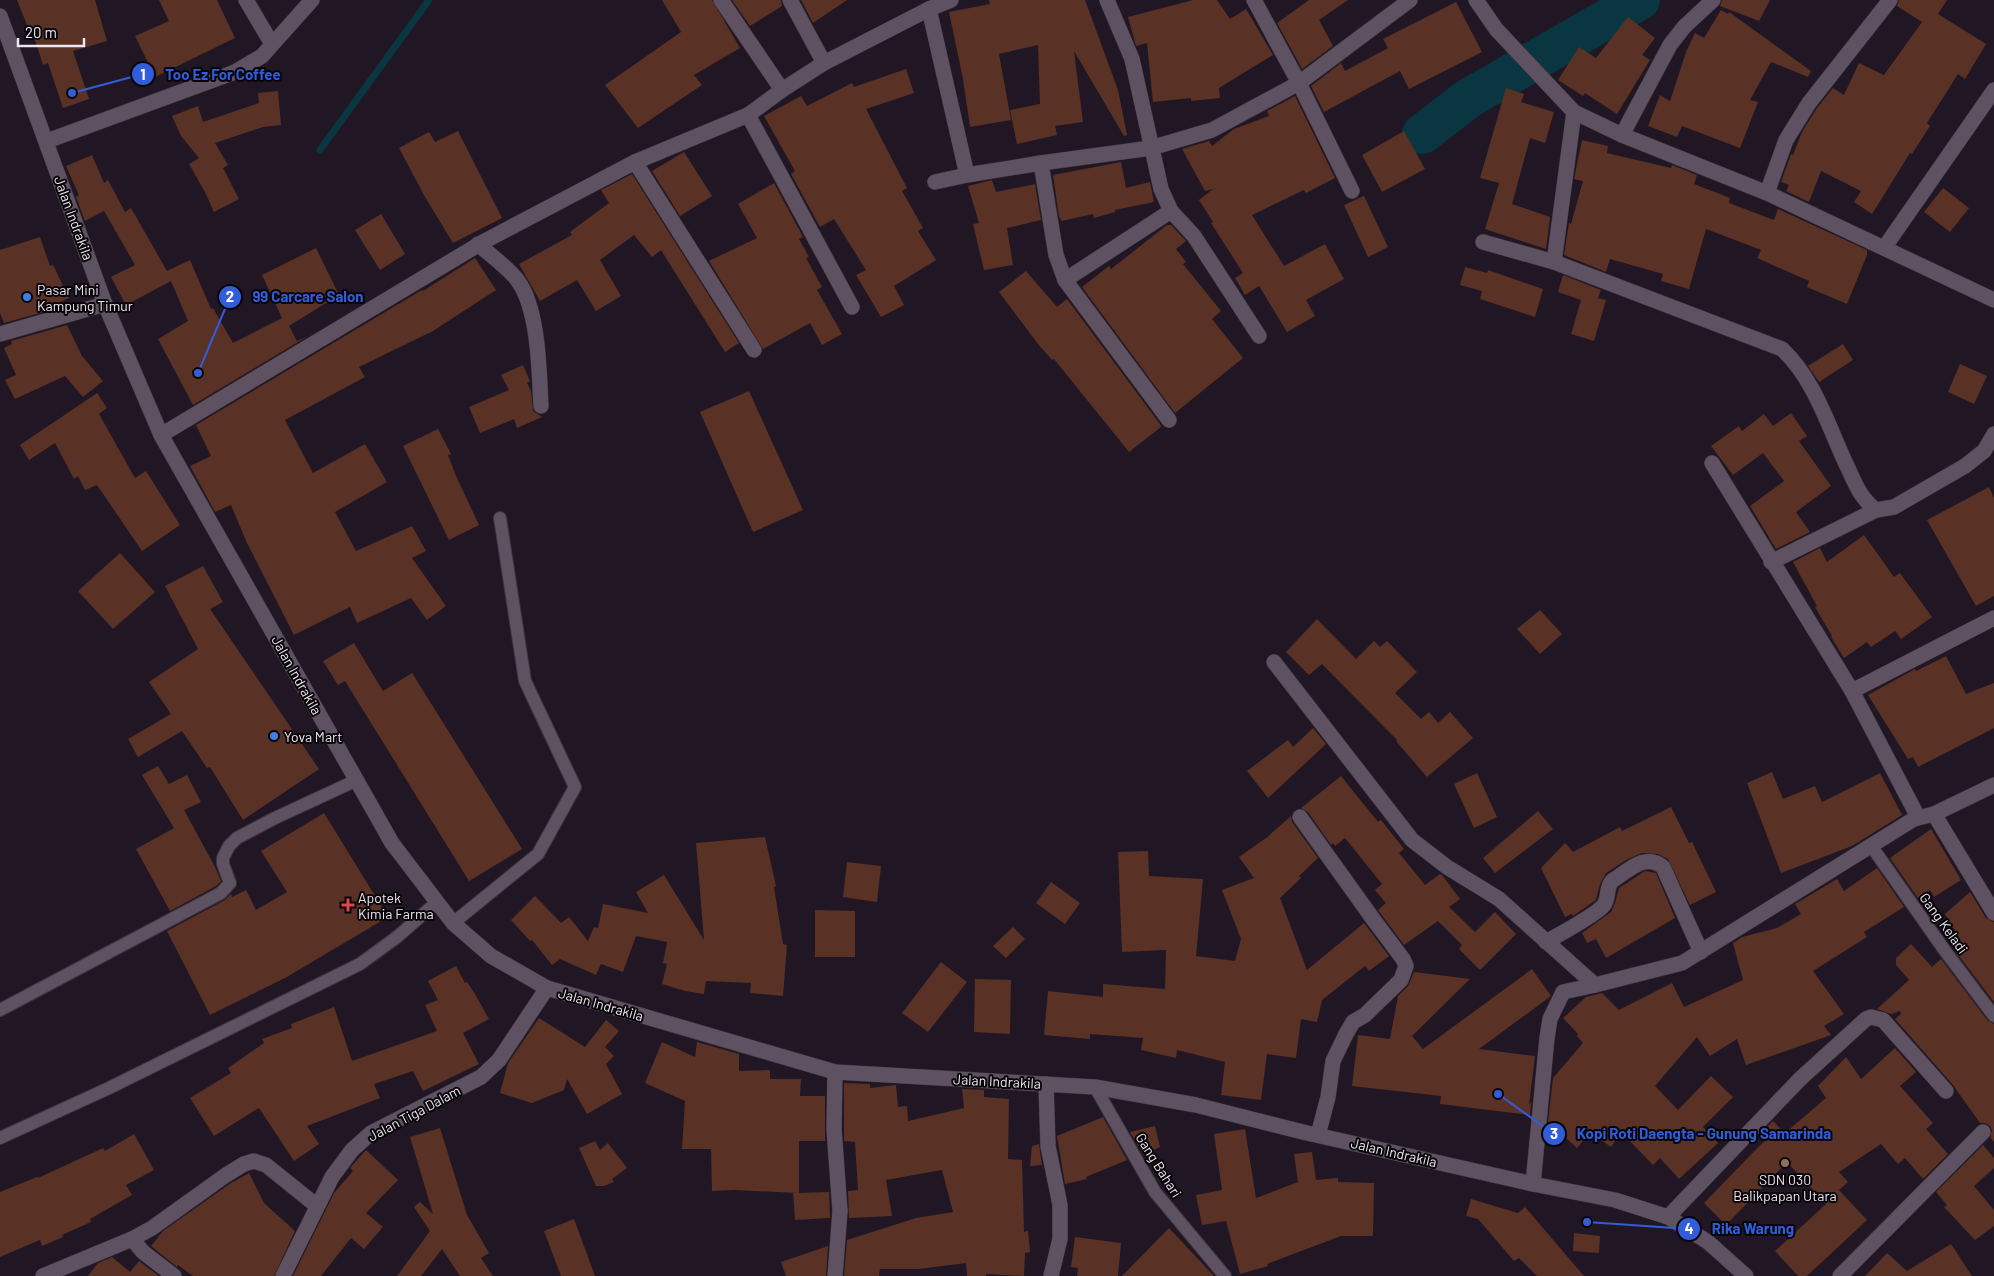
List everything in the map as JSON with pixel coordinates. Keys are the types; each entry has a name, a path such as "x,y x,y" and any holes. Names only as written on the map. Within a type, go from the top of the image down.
{"street":[{"path":"246,0 272,44"},
{"path":"47,141 235,72 262,56 312,0"},
{"path":"721,0 782,90"},
{"path":"790,0 824,63"},
{"path":"1107,0 1132,59 1161,189 1171,210 1194,236 1259,336"},
{"path":"1254,0 1299,83 1352,191"},
{"path":"934,182 1041,163 1152,148 1212,130 1299,83 1410,0"},
{"path":"1476,0 1496,30 1574,112 1622,134 1767,193 1994,300"},
{"path":"1622,134 1670,45 1684,27 1713,0"},
{"path":"1767,193 1786,140 1810,103 1890,0"},
{"path":"161,435 478,244 635,162 748,115 824,63 948,1"},
{"path":"929,9 967,175"},
{"name":"Jalan Indrakila","path":"0,18 47,141 105,304 161,435 392,843 453,924 491,956 547,988 835,1072 1095,1087 1196,1105 1533,1184 1615,1200 1668,1217 1708,1242 1746,1276"},
{"path":"1884,248 1994,90"},
{"path":"1554,262 1574,112"},
{"path":"748,115 852,307"},
{"path":"635,162 754,350"},
{"path":"1041,163 1056,255 1065,280 1169,420"},
{"path":"1065,280 1171,210"},
{"path":"1483,242 1554,262 1782,349 1796,362 1815,394 1830,431 1865,501 1876,510"},
{"path":"478,244 518,281 526,296 539,358 541,406"},
{"path":"0,334 105,304"},
{"path":"1771,562 1876,510 1894,507 1965,466 1984,451 1994,434"},
{"path":"1712,464 1852,691 1918,817"},
{"path":"1852,691 1994,618"},
{"path":"1274,662 1412,840 1447,867 1499,899 1595,985"},
{"path":"1533,1184 1550,1019 1563,992 1682,963 1918,817 1934,814 1994,785"},
{"path":"1934,814 1994,913"},
{"path":"1300,817 1372,920 1403,959 1406,966 1401,980 1364,1015 1353,1022 1346,1034 1333,1062 1328,1097 1318,1135"},
{"path":"1546,942 1600,909 1607,900 1608,885 1612,881 1644,861 1651,860 1663,866 1701,952"},
{"name":"Jalan Tiga Dalam","path":"283,1276 317,1206 337,1170 352,1150 371,1133 481,1077 499,1060 547,988"},
{"path":"1668,1217 1800,1079 1866,1019 1871,1017 1883,1020 1946,1091"},
{"path":"835,1072 834,1129 840,1211 835,1276"},
{"path":"1046,1084 1048,1146 1060,1213 1060,1239 1051,1276"},
{"path":"1840,1276 1983,1132"},
{"path":"43,1276 132,1238 174,1213 244,1164 254,1161 266,1165 317,1206"},
{"path":"132,1238 143,1252 174,1276"}],"lane":[{"path":"453,924 538,854 575,788 525,681 500,518"},
{"path":"0,1010 221,893 230,883 223,864 225,852 237,838 357,780"},
{"name":"Gang Keladi","path":"1872,847 1945,951 1994,1016"},
{"path":"0,1138 109,1088 360,964 397,937 437,902"},
{"name":"Gang Bahari","path":"1095,1087 1155,1192 1225,1276"}],"building":[{"path":"17,0 95,0 107,41 73,51 89,99 63,108 48,63 43,65 33,34 31,35"},
{"path":"159,0 217,0 235,38 155,77 135,36 169,21"},
{"path":"662,0 712,0 740,48 694,75 702,85 638,128 605,85 681,32"},
{"path":"732,0 781,0 782,6 750,26"},
{"path":"801,0 847,0 813,23"},
{"path":"989,0 1085,0 1118,90 1127,135 1124,136 1074,51 1083,122 1055,126 1057,135 1017,144 1010,110 1040,104 1038,45 999,54 1011,120 970,127 963,79 949,12 990,4"},
{"path":"1193,0 1217,0 1230,19 1246,9 1273,55 1219,88 1220,98 1191,101 1191,98 1153,102 1147,43 1136,46 1128,17"},
{"path":"1309,0 1348,0 1319,20 1333,46 1302,69 1277,23"},
{"path":"1722,0 1770,0 1759,21 1720,6"},
{"path":"1899,0 1947,0 1938,14 1986,44 1965,79 1958,74 1927,123 1930,126 1912,154 1910,153 1872,214 1854,202 1861,191 1821,171 1809,202 1786,191 1789,185 1781,182 1791,154 1793,155 1802,132 1817,108 1833,88 1844,95 1859,63 1884,75 1922,22 1897,6"},
{"path":"1456,2 1482,52 1409,89 1400,71 1324,112 1311,86 1341,63 1345,71 1388,48 1383,39"},
{"path":"1721,10 1728,14 1729,12 1811,71 1808,77 1771,62 1750,100 1758,102 1740,148 1682,126 1677,137 1648,126 1660,95 1670,101 1686,52 1695,33 1704,38"},
{"path":"1628,17 1655,38 1642,55 1650,60 1617,114 1585,93 1583,96 1558,80 1579,47 1596,58"},
{"path":"906,69 914,93 866,109 907,188 902,191 923,228 918,231 936,260 894,286 904,305 881,317 856,275 866,270 834,219 820,227 791,174 795,171 764,116 801,96 807,106 852,83 854,87"},
{"path":"1506,88 1524,94 1521,102 1554,112 1545,143 1530,138 1512,204 1550,217 1546,249 1485,229 1499,183 1480,178"},
{"path":"278,91 281,125 263,127 215,143 228,165 223,168 239,199 214,212 189,164 199,158 181,136 172,116 198,106 203,122 259,103 258,93"},
{"path":"1295,96 1335,178 1306,193 1304,190 1252,215 1284,266 1325,244 1344,279 1306,300 1315,316 1287,332 1259,286 1245,295 1235,278 1243,273 1211,223 1213,222 1199,200 1213,189 1205,191 1182,149 1209,141 1212,146 1234,129 1269,116 1267,111"},
{"path":"458,131 502,218 453,243 425,197 399,148 429,132 435,142"},
{"path":"1404,131 1425,169 1382,192 1362,155"},
{"path":"1582,140 1608,146 1607,153 1671,168 1672,165 1697,175 1694,184 1730,198 1729,203 1774,220 1778,209 1867,250 1867,255 1847,304 1807,287 1809,281 1757,258 1761,250 1706,229 1689,289 1661,281 1663,274 1610,259 1606,272 1564,255 1569,223 1571,224 1583,181 1574,179"},
{"path":"684,152 712,196 680,216 652,171"},
{"path":"92,155 104,183 108,180 125,212 131,208 167,271 190,260 211,309 213,308 233,343 282,318 262,275 316,248 339,295 289,326 297,341 308,336 193,405 158,339 188,321 171,281 126,305 111,277 135,265 104,211 85,221 76,197 79,195 66,166"},
{"path":"1121,162 1126,188 1150,182 1154,202 1115,210 1115,212 1094,218 1093,214 1062,221 1059,217 1053,175"},
{"path":"632,174 739,343 725,352 661,250 652,257 634,235 600,260 621,296 596,311 577,280 540,301 519,264 572,235 570,232 609,203 601,190"},
{"path":"992,180 996,192 1035,184 1041,220 1007,228 1013,265 984,270 973,224 979,223 968,186"},
{"path":"774,183 803,237 799,239 809,257 806,258 822,287 817,290 842,334 822,345 810,323 763,349 709,261 757,238 738,204"},
{"path":"1943,188 1969,208 1950,232 1924,212"},
{"path":"1364,196 1388,247 1368,257 1344,205"},
{"path":"381,214 405,254 380,270 355,230"},
{"path":"1167,225 1171,225 1186,241 1176,249 1186,262 1183,264 1221,311 1212,319 1243,358 1175,413 1082,287 1109,266 1111,269"},
{"path":"40,237 50,266 53,265 69,298 56,304 58,308 4,323 0,313 0,250"},
{"path":"475,258 496,290 433,331 359,367 365,377 285,420 313,473 365,444 387,482 335,512 356,551 412,526 426,551 412,558 446,606 427,620 411,598 357,623 350,607 294,635 247,543 231,505 215,512 190,466 211,456 196,425 423,291"},
{"path":"1465,267 1487,273 1488,270 1543,289 1535,317 1480,299 1482,291 1460,285"},
{"path":"1026,271 1057,307 1067,299 1160,424 1161,427 1129,452 1054,359 1052,360 1038,344 999,292"},
{"path":"1563,275 1601,290 1598,298 1606,300 1594,341 1571,334 1581,300 1558,292"},
{"path":"67,325 82,356 103,381 83,397 65,376 15,399 5,380 16,375 4,348 12,344 11,341"},
{"path":"1843,344 1853,360 1819,382 1808,366"},
{"path":"1960,364 1987,376 1974,404 1948,392"},
{"path":"523,365 530,381 527,383 531,391 533,411 542,417 517,428 514,419 480,433 469,407 509,390 501,375"},
{"path":"749,391 803,510 753,532 700,412"},
{"path":"97,393 107,408 99,414 135,478 146,471 180,525 142,551 97,485 85,490 78,476 74,479 55,443 29,460 20,445"},
{"path":"1791,413 1807,436 1799,441 1831,486 1796,512 1810,532 1776,549 1750,506 1784,481 1763,453 1733,475 1711,446 1739,426 1742,431 1764,414 1773,426"},
{"path":"438,429 451,454 448,455 456,476 479,525 449,540 403,446"},
{"path":"1989,487 1994,498 1994,596 1976,606 1927,520"},
{"path":"1864,535 1894,577 1900,573 1932,617 1901,639 1895,631 1871,647 1867,642 1844,658 1815,607 1817,606 1793,562 1820,548 1827,562"},
{"path":"120,553 155,592 113,629 78,591"},
{"path":"203,566 223,602 210,609 319,769 243,820 210,767 207,768 182,731 138,757 128,739 171,714 149,682 198,649 165,586"},
{"path":"1540,610 1562,634 1540,654 1517,629"},
{"path":"1317,619 1356,659 1374,641 1380,647 1387,641 1417,672 1395,693 1421,719 1429,712 1438,723 1450,712 1473,738 1427,777 1397,740 1322,664 1309,675 1286,652"},
{"path":"354,643 383,691 412,673 522,849 469,881 345,681 338,685 323,661"},
{"path":"1946,656 1966,694 1994,683 1994,728 1918,767 1913,757 1908,759 1868,695 1915,669 1916,671"},
{"path":"1313,728 1326,744 1268,798 1247,771 1288,740 1293,747"},
{"path":"158,766 169,784 187,775 201,802 184,810 221,881 216,886 170,911 136,849 174,828 142,775"},
{"path":"1772,772 1783,799 1815,786 1822,802 1880,773 1902,815 1852,846 1781,873 1747,783"},
{"path":"1477,773 1497,817 1474,828 1454,784"},
{"path":"1341,776 1378,822 1381,820 1404,849 1399,853 1425,885 1440,874 1442,875 1460,899 1449,907 1475,932 1495,912 1516,934 1480,970 1459,949 1462,945 1438,921 1404,945 1378,910 1386,903 1375,890 1382,884 1345,838 1335,846 1333,843 1331,845 1308,812 1301,808"},
{"path":"1671,807 1689,843 1692,842 1716,892 1690,905 1668,859 1658,854 1642,853 1626,860 1606,873 1600,884 1596,900 1573,916 1572,914 1565,917 1541,868 1565,843 1573,852 1620,827 1622,831"},
{"path":"1538,811 1553,829 1495,873 1483,858"},
{"path":"324,813 388,917 285,978 210,1015 167,931 225,900 231,894 232,897 246,890 256,910 287,892 261,851"},
{"path":"1291,816 1292,822 1318,858 1280,898 1307,970 1364,923 1389,956 1369,971 1365,966 1322,1000 1317,1022 1301,1019 1296,1058 1267,1054 1261,1100 1221,1095 1225,1062 1177,1050 1176,1058 1141,1050 1143,1038 1090,1034 1090,1039 1044,1035 1048,991 1103,997 1103,984 1165,989 1166,950 1122,952 1118,852 1148,851 1149,876 1203,879 1196,956 1235,961 1241,939 1222,890 1254,878 1239,857 1266,838"},
{"path":"1931,829 1961,880 1934,897 1930,890 1918,898 1890,858"},
{"path":"765,837 776,886 774,887 783,944 787,945 783,996 750,993 751,983 706,981 704,994 662,984 667,964 663,963 667,942 636,936 623,972 601,964 596,975 560,959 552,965 532,940 530,941 511,920 535,896 561,923 569,917 588,941 594,927 598,928 603,904 648,913 636,892 664,875 704,940 696,843"},
{"path":"847,862 881,866 877,902 843,897"},
{"path":"1877,868 1904,907 1864,932 1867,937 1813,971 1844,1014 1824,1026 1831,1035 1746,1065 1737,1039 1710,1056 1697,1037 1655,1086 1678,1110 1711,1076 1733,1097 1703,1127 1718,1143 1679,1179 1660,1158 1653,1165 1621,1132 1611,1147 1590,1132 1577,1148 1548,1122 1553,1078 1583,1043 1577,1036 1578,1034 1563,1018 1586,997 1602,993 1619,1010 1672,983 1684,1007 1743,980 1733,943 1742,937 1777,928 1801,914 1795,904 1837,879 1844,891"},
{"path":"1645,871 1656,873 1675,918 1606,958 1596,939 1587,943 1582,933 1611,912 1619,888"},
{"path":"1051,882 1080,903 1065,924 1036,903"},
{"path":"1970,892 1986,918 1994,922 1994,1002 1953,948 1961,941 1945,914"},
{"path":"815,910 855,911 855,957 815,957"},
{"path":"1013,927 1025,939 1006,958 993,946"},
{"path":"1911,944 1932,967 1941,959 1988,1021 1994,1024 1994,1142 1990,1137 1992,1130 1990,1126 1980,1123 1953,1085 1895,1019 1901,1014 1900,1011 1891,1014 1877,1009 1909,980 1896,965 1896,958"},
{"path":"941,962 967,982 928,1032 902,1013"},
{"path":"456,966 489,1019 463,1033 479,1064 423,1091 413,1071 374,1084 380,1098 307,1126 319,1144 294,1161 259,1108 214,1136 190,1098 231,1073 228,1068 264,1043 262,1039 292,1028 291,1024 334,1007 352,1061 437,1031 425,1005 438,1000 428,981"},
{"path":"1532,969 1551,996 1479,1049 1535,1056 1529,1105 1531,1102 1530,1115 1440,1104 1441,1096 1352,1086 1358,1035 1390,1039 1398,996 1408,986 1414,972 1470,979 1412,1036 1423,1049"},
{"path":"975,979 1011,980 1010,1034 974,1032"},
{"path":"539,1018 585,1047 606,1020 619,1031 605,1047 614,1056 606,1064 622,1094 587,1114 567,1079 564,1090 532,1103 500,1093 508,1063"},
{"path":"662,1042 695,1057 697,1042 739,1054 739,1071 770,1070 770,1079 801,1079 800,1096 825,1096 825,1141 799,1141 799,1193 829,1192 830,1218 795,1220 793,1193 798,1193 734,1190 712,1191 711,1149 682,1149 685,1101 645,1083"},
{"path":"1895,1048 1916,1072 1900,1086 1933,1123 1926,1129 1948,1154 1923,1179 1905,1158 1898,1164 1881,1144 1839,1172 1848,1182 1839,1190 1867,1220 1807,1276 1798,1276 1775,1251 1826,1204 1787,1162 1726,1225 1704,1203 1770,1135 1767,1127 1773,1121 1785,1133 1826,1098 1818,1086 1846,1057 1861,1079"},
{"path":"844,1083 870,1084 870,1088 896,1085 898,1107 907,1106 908,1121 964,1108 962,1089 984,1090 984,1097 1009,1099 1008,1159 1022,1160 1024,1232 1028,1231 1030,1252 1025,1253 1024,1276 986,1274 986,1276 967,1276 966,1263 918,1269 880,1269 879,1276 844,1276 847,1240 916,1218 953,1212 942,1170 886,1180 892,1216 849,1218 848,1191 858,1190 855,1142 844,1141"},
{"path":"1103,1117 1127,1160 1086,1177 1087,1179 1065,1184 1057,1136"},
{"path":"1155,1126 1160,1147 1143,1154 1130,1132"},
{"path":"440,1128 467,1215 489,1253 481,1258 493,1276 460,1276 442,1249 421,1276 397,1276 430,1231 414,1207 420,1202 433,1214 410,1137"},
{"path":"1245,1129 1256,1198 1298,1182 1294,1154 1312,1152 1316,1180 1338,1178 1338,1182 1374,1183 1373,1236 1341,1236 1267,1264 1268,1266 1240,1274 1226,1221 1202,1225 1196,1195 1222,1190 1214,1134"},
{"path":"134,1134 154,1170 126,1185 132,1195 90,1219 91,1222 62,1235 63,1237 42,1246 40,1240 0,1257 0,1192 38,1178 103,1148 105,1151"},
{"path":"595,1141 600,1150 608,1143 627,1168 612,1179 614,1182 604,1186 596,1186 579,1148"},
{"path":"1039,1144 1042,1165 1030,1166 1032,1146"},
{"path":"1983,1145 1994,1158 1994,1168 1974,1186 1994,1210 1994,1226 1975,1240 1944,1207 1947,1205 1936,1192"},
{"path":"366,1150 398,1180 366,1213 383,1227 364,1249 351,1238 321,1276 293,1276 334,1193 353,1171 350,1168"},
{"path":"249,1173 264,1203 295,1231 274,1276 193,1276 178,1265 177,1267 151,1246 163,1231 231,1183"},
{"path":"1471,1199 1518,1213 1525,1207 1584,1276 1537,1276 1519,1258 1514,1261 1478,1219 1466,1216"},
{"path":"574,1219 595,1276 561,1276 544,1231"},
{"path":"1169,1228 1214,1276 1122,1276"},
{"path":"1574,1233 1600,1236 1599,1253 1573,1251"},
{"path":"1075,1237 1121,1243 1118,1276 1077,1276 1078,1268 1071,1267"},
{"path":"1951,1244 1972,1276 1865,1276 1887,1253 1907,1271"},
{"path":"828,1246 826,1276 786,1276 781,1262"},
{"path":"112,1257 130,1272 139,1261 159,1276 88,1276 98,1263"}],"waterway":[{"path":"320,150 429,0"},
{"path":"1422,134 1469,98 1640,0"}],"place":[{"name":"Too Ez For Coffee","path":"72,93"},
{"name":"Pasar Mini Kampung Timur","path":"27,297"},
{"name":"99 Carcare Salon","path":"198,373"},
{"name":"Yova Mart","path":"274,736"},
{"name":"Apotek Kimia Farma","path":"348,905"},
{"name":"Kopi Roti Daengta - Gunung Samarinda","path":"1498,1094"},
{"name":"SDN 030 Balikpapan Utara","path":"1785,1163"},
{"name":"Rika Warung","path":"1587,1222"}]}
